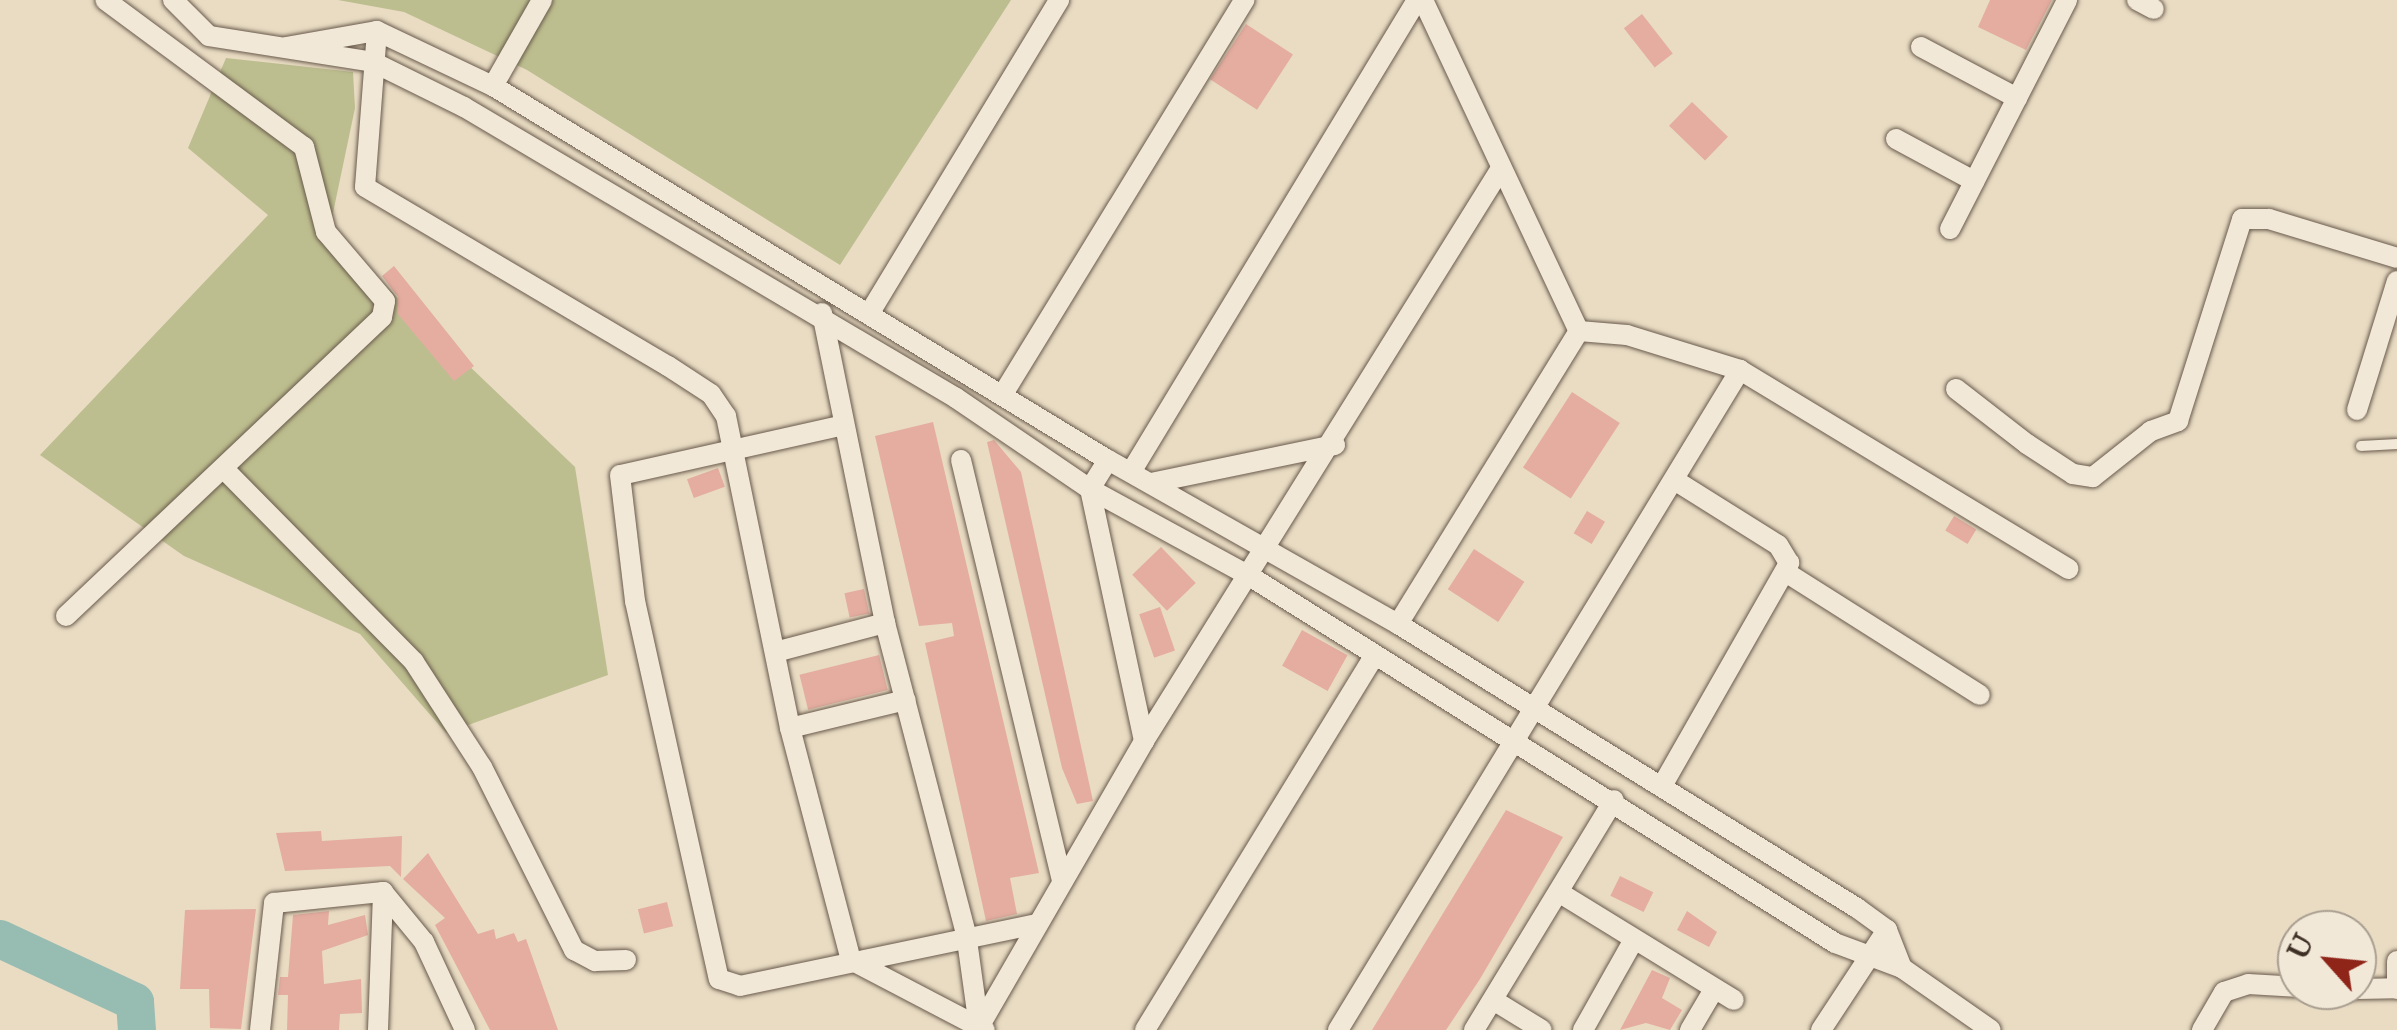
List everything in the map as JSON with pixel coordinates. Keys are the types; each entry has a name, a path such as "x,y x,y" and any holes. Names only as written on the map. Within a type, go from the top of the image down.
{"street":[{"path":"66,616 382,316 385,301 326,232 304,147 104,0"},
{"path":"174,0 209,36"},
{"path":"493,86 542,0"},
{"path":"869,314 1058,0"},
{"path":"1003,394 1244,0"},
{"path":"1420,0 1580,330"},
{"path":"1131,472 1420,0"},
{"path":"1950,229 2067,0"},
{"path":"146,28 373,62 464,107 820,318 1090,489 1248,575 1374,657 1515,739 1865,958 1902,968 1991,1030"},
{"path":"276,50 377,31 493,86 1108,460 1398,624 1662,786 1887,930 1902,968"},
{"path":"377,31 365,188 712,394 735,448 779,652 790,728 851,960 982,1028"},
{"path":"1921,47 2017,98"},
{"path":"1896,139 1974,181"},
{"path":"982,1028 1144,741 1264,549 1335,445 1500,170"},
{"path":"1956,389 2026,444 2073,474 2093,477 2138,440 2178,420 2246,216 2397,258"},
{"path":"2357,410 2397,281"},
{"path":"833,294 820,318 840,426 884,623 966,933 982,1028"},
{"path":"1580,330 1627,334 1740,370 2068,569"},
{"path":"1398,624 1580,330"},
{"path":"1338,1030 1740,370"},
{"path":"840,426 620,475 635,601 719,979 729,987 966,933 1038,924"},
{"path":"1152,484 1335,445"},
{"path":"961,460 1062,882"},
{"path":"1108,460 1090,489 1144,741"},
{"path":"223,468 414,662 482,766 574,950 595,961 626,960"},
{"path":"1676,480 1778,545 1787,574 1980,694"},
{"path":"1662,786 1787,574"},
{"path":"779,652 884,623"},
{"path":"1146,1030 1374,657"},
{"path":"790,728 906,700"},
{"path":"1474,1030 1614,800"},
{"path":"383,892 424,942 459,1026"},
{"path":"260,1030 274,903 383,892"},
{"path":"378,1030 383,892"},
{"path":"1560,893 1632,943 1734,1000"},
{"path":"1821,1030 1887,930"},
{"path":"1582,1030 1632,943"},
{"path":"2397,961 2397,988"},
{"path":"2202,1030 2224,992 2248,984 2277,986"},
{"path":"1690,1030 1712,991"},
{"path":"1493,1000 1542,1030"}],"lane":[{"path":"2360,446 2397,444"}],"green space":[{"path":"338,0 1011,0 840,265 527,70 404,12"},
{"path":"226,58 353,72 355,108 329,232 575,467 608,675 446,733 360,634 184,556 40,455 268,215 188,148"}],"building":[{"path":"1990,0 2052,0 2026,50 1978,27"},
{"path":"1642,14 1673,53 1655,68 1624,28"},
{"path":"1246,24 1293,54 1257,110 1210,79"},
{"path":"1692,102 1728,137 1705,160 1669,126"},
{"path":"394,266 474,366 454,381 397,313 398,297 382,276"},
{"path":"1572,392 1620,423 1571,499 1523,467"},
{"path":"933,422 1039,873 1010,878 1017,914 986,921 925,643 954,636 952,623 919,626 875,436"},
{"path":"994,440 1021,472 1093,801 1077,804 1062,768 987,442"},
{"path":"718,468 725,487 694,498 687,479"},
{"path":"1587,511 1605,522 1592,544 1574,533"},
{"path":"1954,516 1976,529 1968,544 1945,531"},
{"path":"1161,547 1196,583 1167,611 1132,575"},
{"path":"1474,549 1524,582 1498,622 1448,589"},
{"path":"864,589 869,613 850,618 844,593"},
{"path":"1160,607 1175,650 1154,658 1139,614"},
{"path":"1302,630 1347,655 1328,691 1282,666"},
{"path":"879,655 888,690 808,710 799,675"},
{"path":"1506,810 1563,837 1480,979 1446,1030 1372,1030"},
{"path":"321,831 322,841 402,836 401,877 390,866 285,871 276,833"},
{"path":"428,853 478,934 494,929 496,939 514,933 518,942 526,939 558,1030 490,1030 435,925 445,918 403,879"},
{"path":"1620,876 1653,892 1644,912 1610,896"},
{"path":"667,902 673,926 644,934 638,909"},
{"path":"256,909 241,1029 210,1028 209,989 180,989 185,910"},
{"path":"329,911 328,925 365,915 368,935 322,951 324,984 361,979 362,1013 340,1014 339,1030 287,1030 288,995 278,995 280,977 288,977 293,915"},
{"path":"1687,911 1717,932 1709,947 1677,930"},
{"path":"1652,970 1670,978 1662,998 1682,1010 1670,1030 1646,1023 1620,1030"}],"waterway":[{"path":"0,939 135,1002 137,1030"}]}
